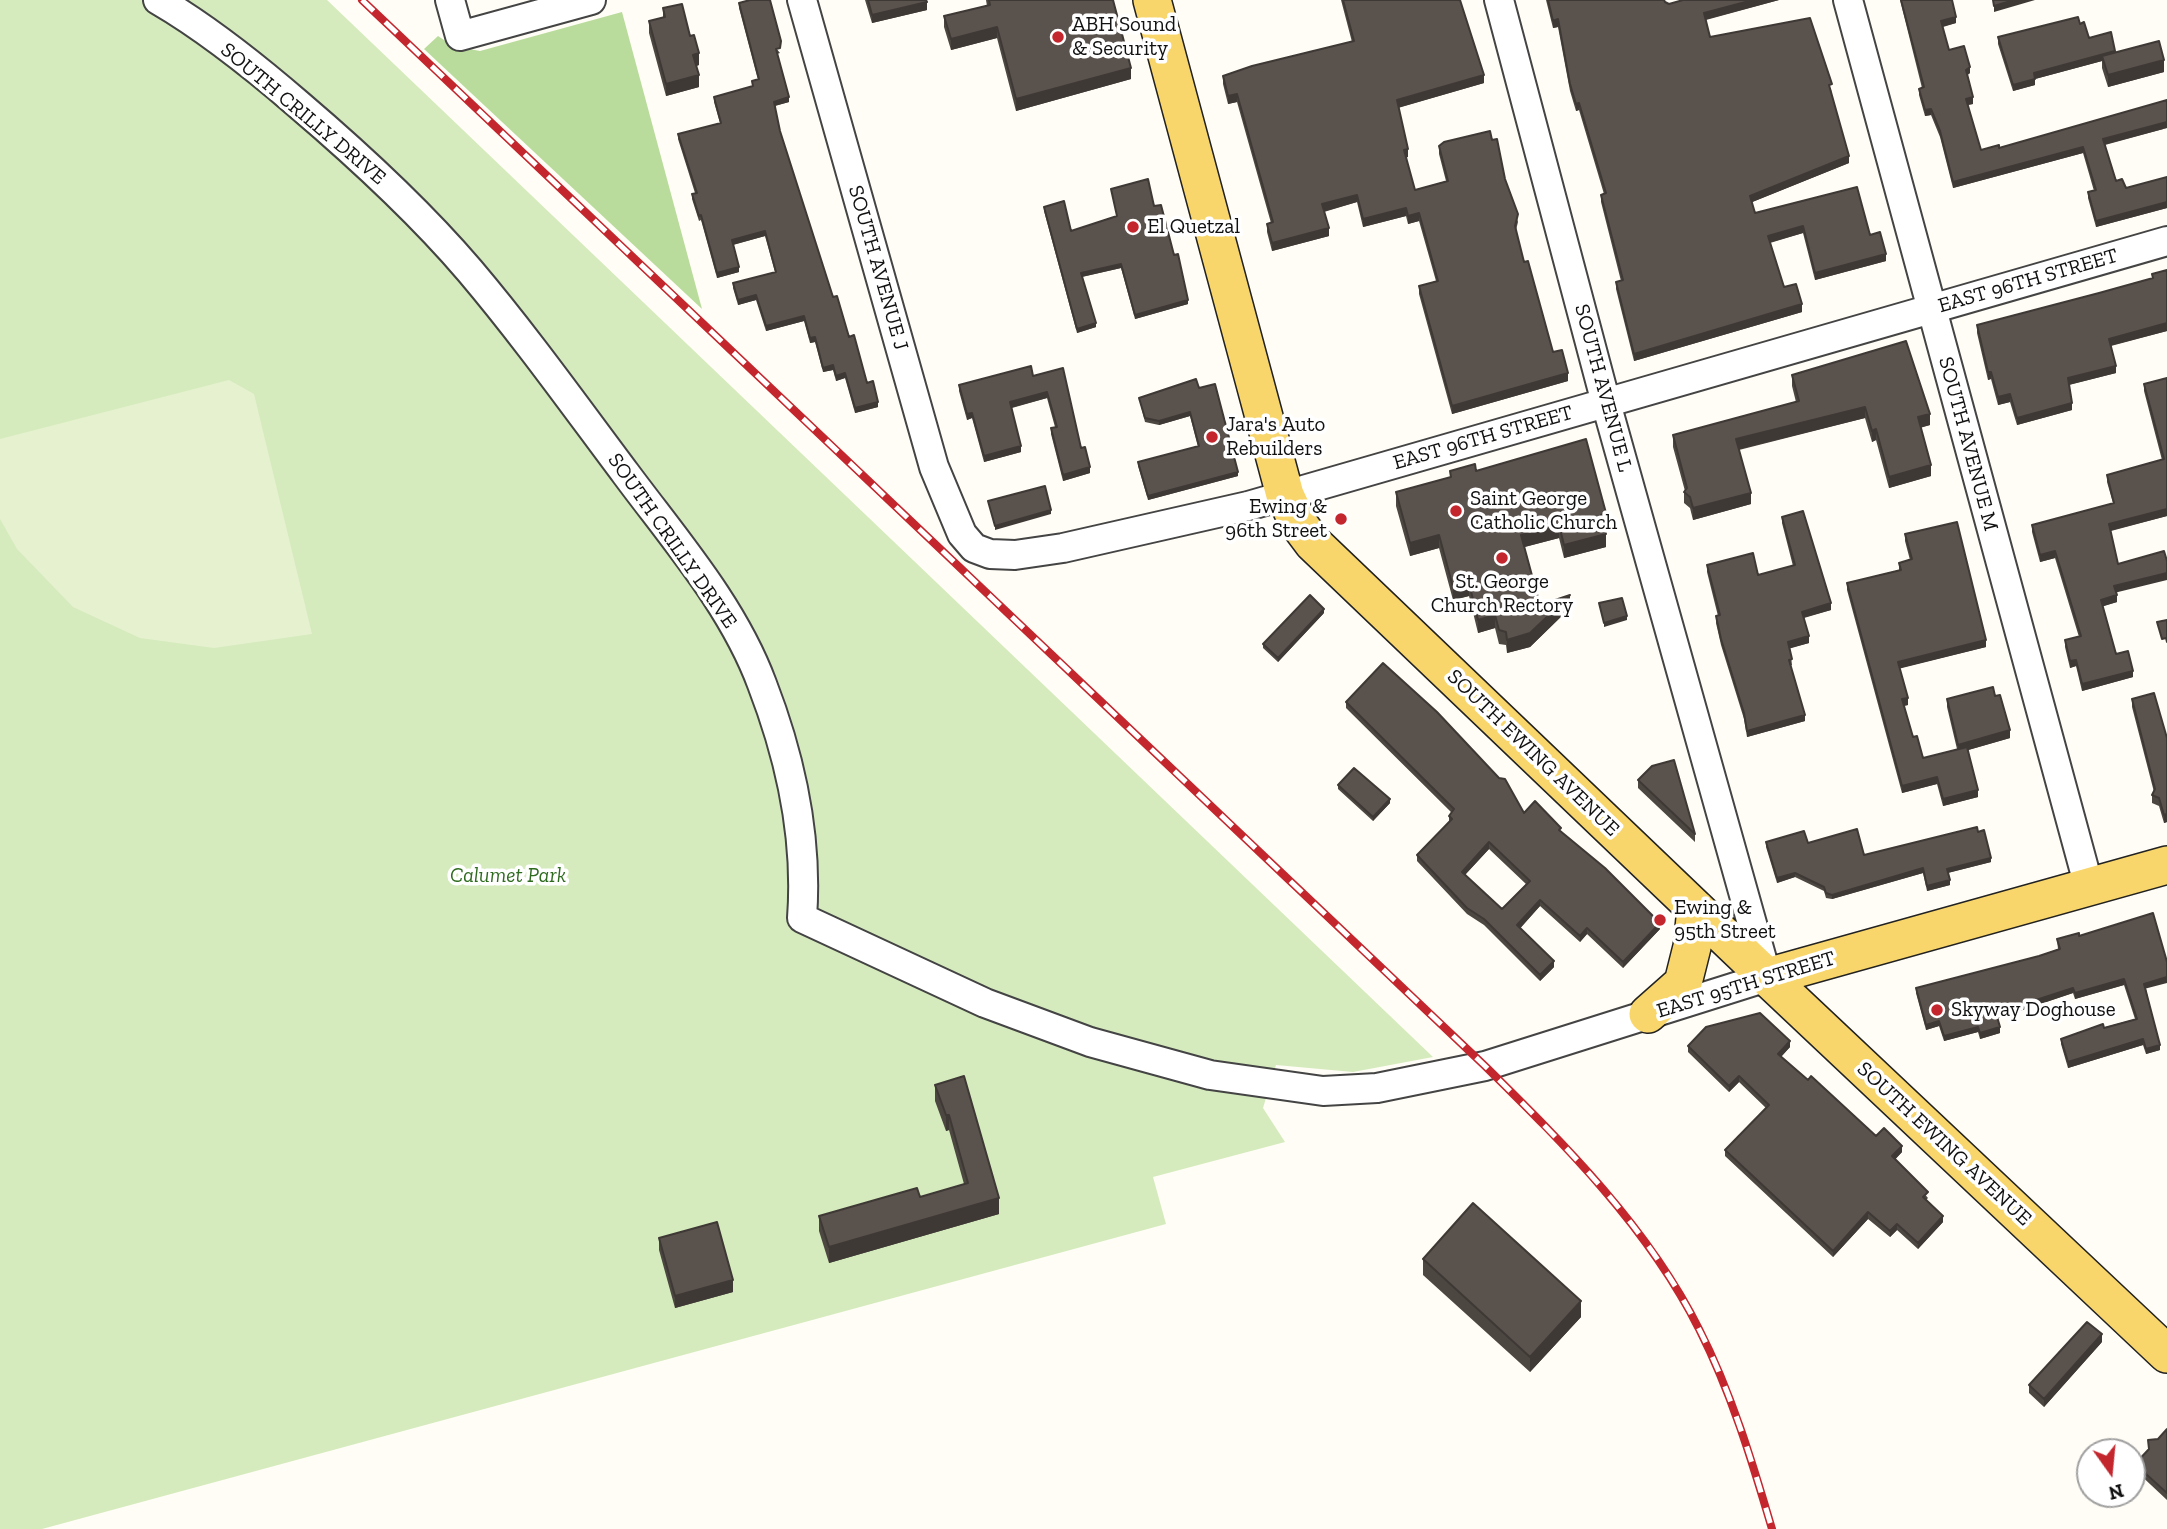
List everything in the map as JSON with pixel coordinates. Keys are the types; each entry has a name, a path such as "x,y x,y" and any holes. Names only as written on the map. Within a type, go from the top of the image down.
{"main road":[{"name":"SOUTH EWING AVENUE","path":"1152,0 1285,495 1298,523 1313,543 2167,1354"},
{"name":"EAST 95TH STREET","path":"1767,977 2167,865"},
{"path":"1648,1014 1683,983 1692,951 1696,909"}],"street":[{"name":"SOUTH CRILLY DRIVE","path":"158,0 257,69 342,141 412,208 468,269 528,343 704,579 737,632 762,682 779,736 803,844 802,918 985,1003 1090,1042 1210,1075 1323,1091"},
{"path":"450,0 460,36 591,0"},
{"name":"SOUTH AVENUE J","path":"802,0 934,467 962,534"},
{"name":"SOUTH AVENUE L","path":"1499,0 1606,403 1767,977"},
{"name":"SOUTH AVENUE M","path":"1848,0 2089,887"},
{"name":"EAST 96TH STREET","path":"962,534 974,548 990,554 1015,555 1063,548 1285,495 2167,241"},
{"name":"EAST 95TH STREET","path":"1323,1091 1377,1088 1485,1066 1767,977"}],"green space":[{"name":"Calumet Park","path":"0,0 327,0 1433,1057 1353,1072 1276,1065 1263,1108 1285,1142 1153,1177 1166,1224 42,1529 0,1529"},
{"path":"622,12 702,309 424,49 438,36 453,46 480,51"},
{"path":"229,380 254,394 312,634 214,648 140,638 73,607 17,549 0,519 0,439"}],"building":[{"path":"770,0 781,41 780,48 776,49 789,97 774,102 780,131 833,297 837,296 849,337 854,335 867,383 873,381 878,402 855,408 845,373 836,376 833,365 823,368 815,337 810,338 804,316 766,326 756,295 738,300 733,283 776,272 765,231 732,240 739,267 717,273 701,215 699,216 692,194 697,193 678,134 721,123 714,97 753,86 752,81 759,79 739,3"},
{"path":"868,0 926,0 927,2 872,15"},
{"path":"989,0 1113,0 1131,68 1016,99 997,27 951,39 944,16 990,5"},
{"path":"1343,0 1460,0 1484,75 1397,100 1408,149 1404,150 1415,190 1448,181 1439,146 1444,142 1490,131 1492,140 1497,139 1505,179 1518,214 1515,226 1524,262 1528,261 1553,352 1562,350 1568,373 1452,406 1419,286 1438,281 1419,213 1408,216 1406,208 1363,219 1357,195 1322,204 1329,228 1272,243 1267,224 1273,222 1237,94 1228,96 1223,76 1252,66 1354,41"},
{"path":"1548,0 1664,0 1669,4 1683,0 1753,0 1704,13 1710,37 1810,18 1832,84 1829,85 1849,156 1750,196 1755,213 1857,187 1870,235 1880,232 1886,254 1815,273 1803,226 1768,236 1784,287 1796,284 1802,304 1634,354 1616,282 1623,280 1601,195 1606,193 1579,103 1576,104 1570,84 1558,19 1553,21"},
{"path":"1901,0 1952,0 1956,17 1941,21 1949,50 1964,46 1970,67 1966,70 1973,97 1966,99 1981,150 1999,145 1999,148 2167,100 2167,122 2103,139 2116,181 2122,179 2126,188 2167,177 2167,202 2096,221 2088,192 2096,190 2083,147 1953,182 1940,131 1931,109 1925,110 1919,89 1924,87"},
{"path":"1993,0 2014,0 1994,6"},
{"path":"682,4 690,36 694,35 699,53 693,55 699,75 666,84 649,21 665,17 663,8"},
{"path":"2078,17 2080,24 2084,22 2089,38 2111,32 2115,51 2034,73 2035,79 2013,85 1998,37"},
{"path":"2159,41 2164,60 2108,75 2102,56"},
{"path":"1148,179 1154,206 1161,205 1174,255 1178,254 1188,300 1135,315 1121,264 1081,273 1096,323 1077,329 1044,207 1064,201 1071,231 1117,216 1111,189"},
{"path":"2167,270 2167,323 2109,339 2116,366 2068,378 2072,403 2017,418 2010,394 1998,397 1991,372 1988,372 1977,325 2153,278 2152,274"},
{"path":"1906,341 1930,414 1918,417 1931,465 1889,477 1876,429 1872,431 1865,407 1736,439 1751,493 1693,508 1690,497 1684,492 1687,488 1673,435 1799,401 1792,375"},
{"path":"1031,366 1033,376 1063,368 1081,448 1085,447 1090,467 1063,475 1051,428 1057,427 1047,392 1010,402 1021,446 984,456 972,413 967,414 959,385"},
{"path":"2167,378 2167,509 2109,524 2118,564 2164,551 2167,573 2114,586 2117,595 2101,600 2116,654 2128,651 2133,671 2082,684 2076,660 2070,661 2065,640 2081,636 2055,551 2040,555 2032,525 2114,503 2107,475 2164,459 2144,384"},
{"name":"Jara's Auto Rebuilders","path":"1196,379 1199,388 1215,384 1238,472 1148,496 1138,462 1199,446 1190,412 1159,421 1145,418 1139,398"},
{"path":"1586,439 1606,513 1601,515 1606,534 1564,545 1559,525 1521,535 1540,605 1570,595 1530,633 1507,640 1506,632 1499,630 1495,615 1478,620 1469,583 1453,587 1439,535 1410,543 1396,492 1451,477 1450,471 1475,464 1476,471"},
{"path":"1045,486 1051,510 995,526 988,501"},
{"path":"1803,511 1831,603 1802,612 1809,636 1788,642 1792,659 1789,660 1805,715 1747,731 1721,639 1716,616 1720,615 1707,565 1753,553 1758,575 1795,565 1782,517"},
{"path":"1957,522 1986,640 1898,662 1908,698 1902,699 1913,737 1917,736 1923,758 1967,747 1978,790 1943,799 1937,777 1902,786 1847,583 1901,570 1899,563 1912,559 1905,534"},
{"path":"1310,595 1324,609 1278,658 1263,644"},
{"path":"1622,598 1627,616 1604,623 1599,603"},
{"path":"2167,620 2167,642 2166,638 2162,639 2157,622"},
{"path":"1383,663 1437,712 1499,778 1505,779 1524,813 1535,801 1561,828 1559,830 1605,868 1660,923 1623,962 1587,928 1580,936 1540,900 1517,925 1554,961 1540,975 1484,919 1467,908 1417,855 1452,819 1449,816 1454,809 1346,702","holes":["1489,842 1530,881 1502,909 1462,872"]},
{"path":"1993,687 1995,696 2000,695 2010,730 1958,745 1947,699"},
{"path":"2154,693 2167,738 2167,814 2164,815 2159,798 2152,795 2155,789 2132,699"},
{"path":"1674,760 1695,834 1638,780 1652,766"},
{"path":"1354,768 1390,799 1373,817 1338,785"},
{"path":"1977,827 1978,832 1984,830 1991,858 1947,869 1950,880 1927,886 1923,868 1832,895 1826,893 1824,887 1795,873 1777,878 1766,842 1804,831 1808,843 1857,829 1864,855"},
{"path":"2153,913 2167,962 2167,977 2144,984 2160,1045 2146,1049 2143,1039 2068,1062 2061,1039 2103,1024 2104,1028 2137,1019 2124,979 2075,993 2073,988 1996,1013 2000,1027 1980,1033 1978,1027 1944,1036 1939,1021 1926,1025 1916,988 2039,956 2060,949 2057,939 2079,933 2079,936"},
{"path":"1760,1013 1790,1041 1778,1054 1808,1080 1811,1076 1876,1136 1884,1128 1902,1146 1892,1156 1928,1192 1923,1197 1943,1216 1918,1243 1897,1224 1890,1231 1868,1212 1833,1251 1725,1150 1769,1105 1739,1076 1729,1086 1688,1046 1706,1027"},
{"path":"964,1076 999,1198 829,1247 819,1216 917,1188 920,1197 968,1183 949,1115 946,1115 935,1085"},
{"path":"1473,1203 1581,1301 1530,1357 1423,1259"},
{"path":"717,1222 733,1280 675,1296 659,1238"},
{"path":"2087,1322 2102,1334 2044,1399 2029,1385"},
{"path":"2167,1429 2167,1493 2146,1474 2148,1440 2158,1439"}],"railway":[{"path":"362,0 1485,1066 1574,1157 1603,1189 1655,1256 1699,1329 1731,1402 1772,1529"}],"place":[{"name":"ABH Sound & Security","path":"1058,37"},
{"name":"El Quetzal","path":"1133,227"},
{"name":"Jara's Auto Rebuilders","path":"1212,437"},
{"name":"Saint George Catholic Church","path":"1456,511"},
{"name":"Ewing & 96th Street","path":"1341,519"},
{"name":"St. George Church Rectory","path":"1502,558"},
{"name":"Ewing & 95th Street","path":"1660,920"},
{"name":"Skyway Doghouse","path":"1937,1010"}]}
